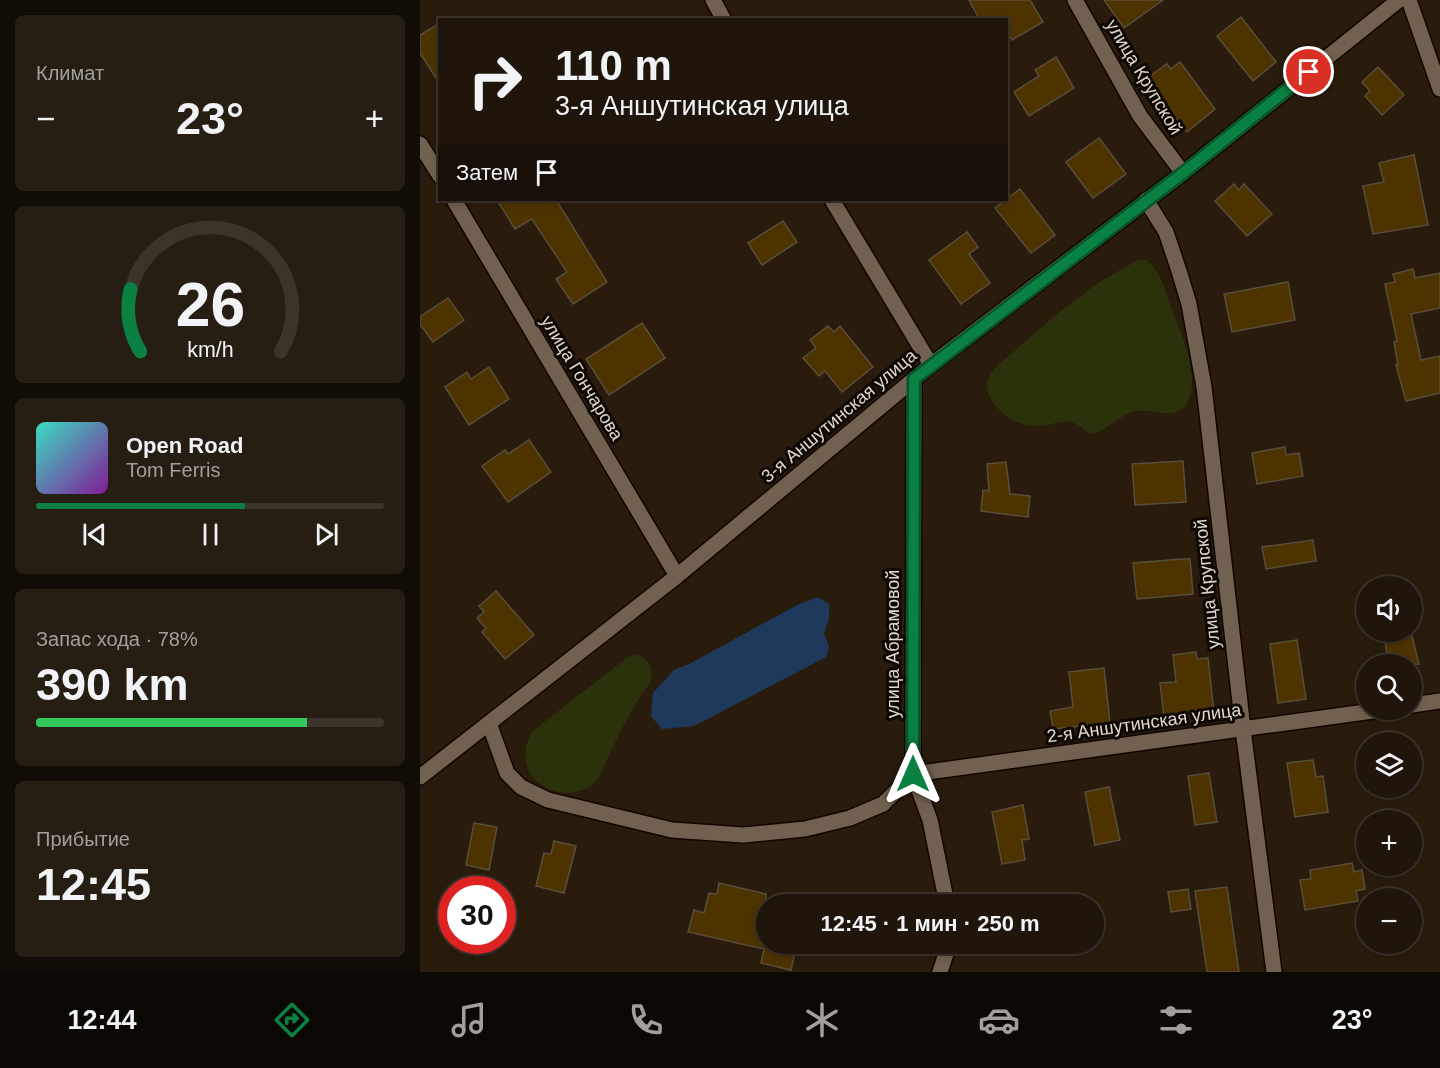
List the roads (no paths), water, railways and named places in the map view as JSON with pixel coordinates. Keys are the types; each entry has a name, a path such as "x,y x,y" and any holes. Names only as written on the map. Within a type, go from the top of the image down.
{"street":[{"path":"712,0 723,18"},
{"name":"улица Крупской","path":"1075,0 1140,116 1183,173"},
{"name":"3-я Аншутинская улица","path":"420,776 677,576 931,365 1183,173 1399,0"},
{"path":"1409,0 1440,89"},
{"path":"420,144 438,173"},
{"name":"улица Крупской","path":"1146,200 1166,232 1189,304 1197,343 1274,972"},
{"name":"улица Гончарова","path":"455,201 677,576"},
{"path":"833,201 931,365"},
{"name":"улица Абрамовой","path":"914,379 913,774 930,820 945,894"},
{"path":"1422,704 1440,701"},
{"name":"2-я Аншутинская улица","path":"913,774 1356,713"},
{"path":"489,723 507,773 521,787 548,800 672,830 743,835 805,829 827,824 850,818 883,804 913,774"},
{"path":"940,972 946,954"}],"water":[{"path":"818,597 829,604 829,619 824,633 829,647 826,657 694,726 662,729 651,716 653,693 674,670 797,605"}]}
